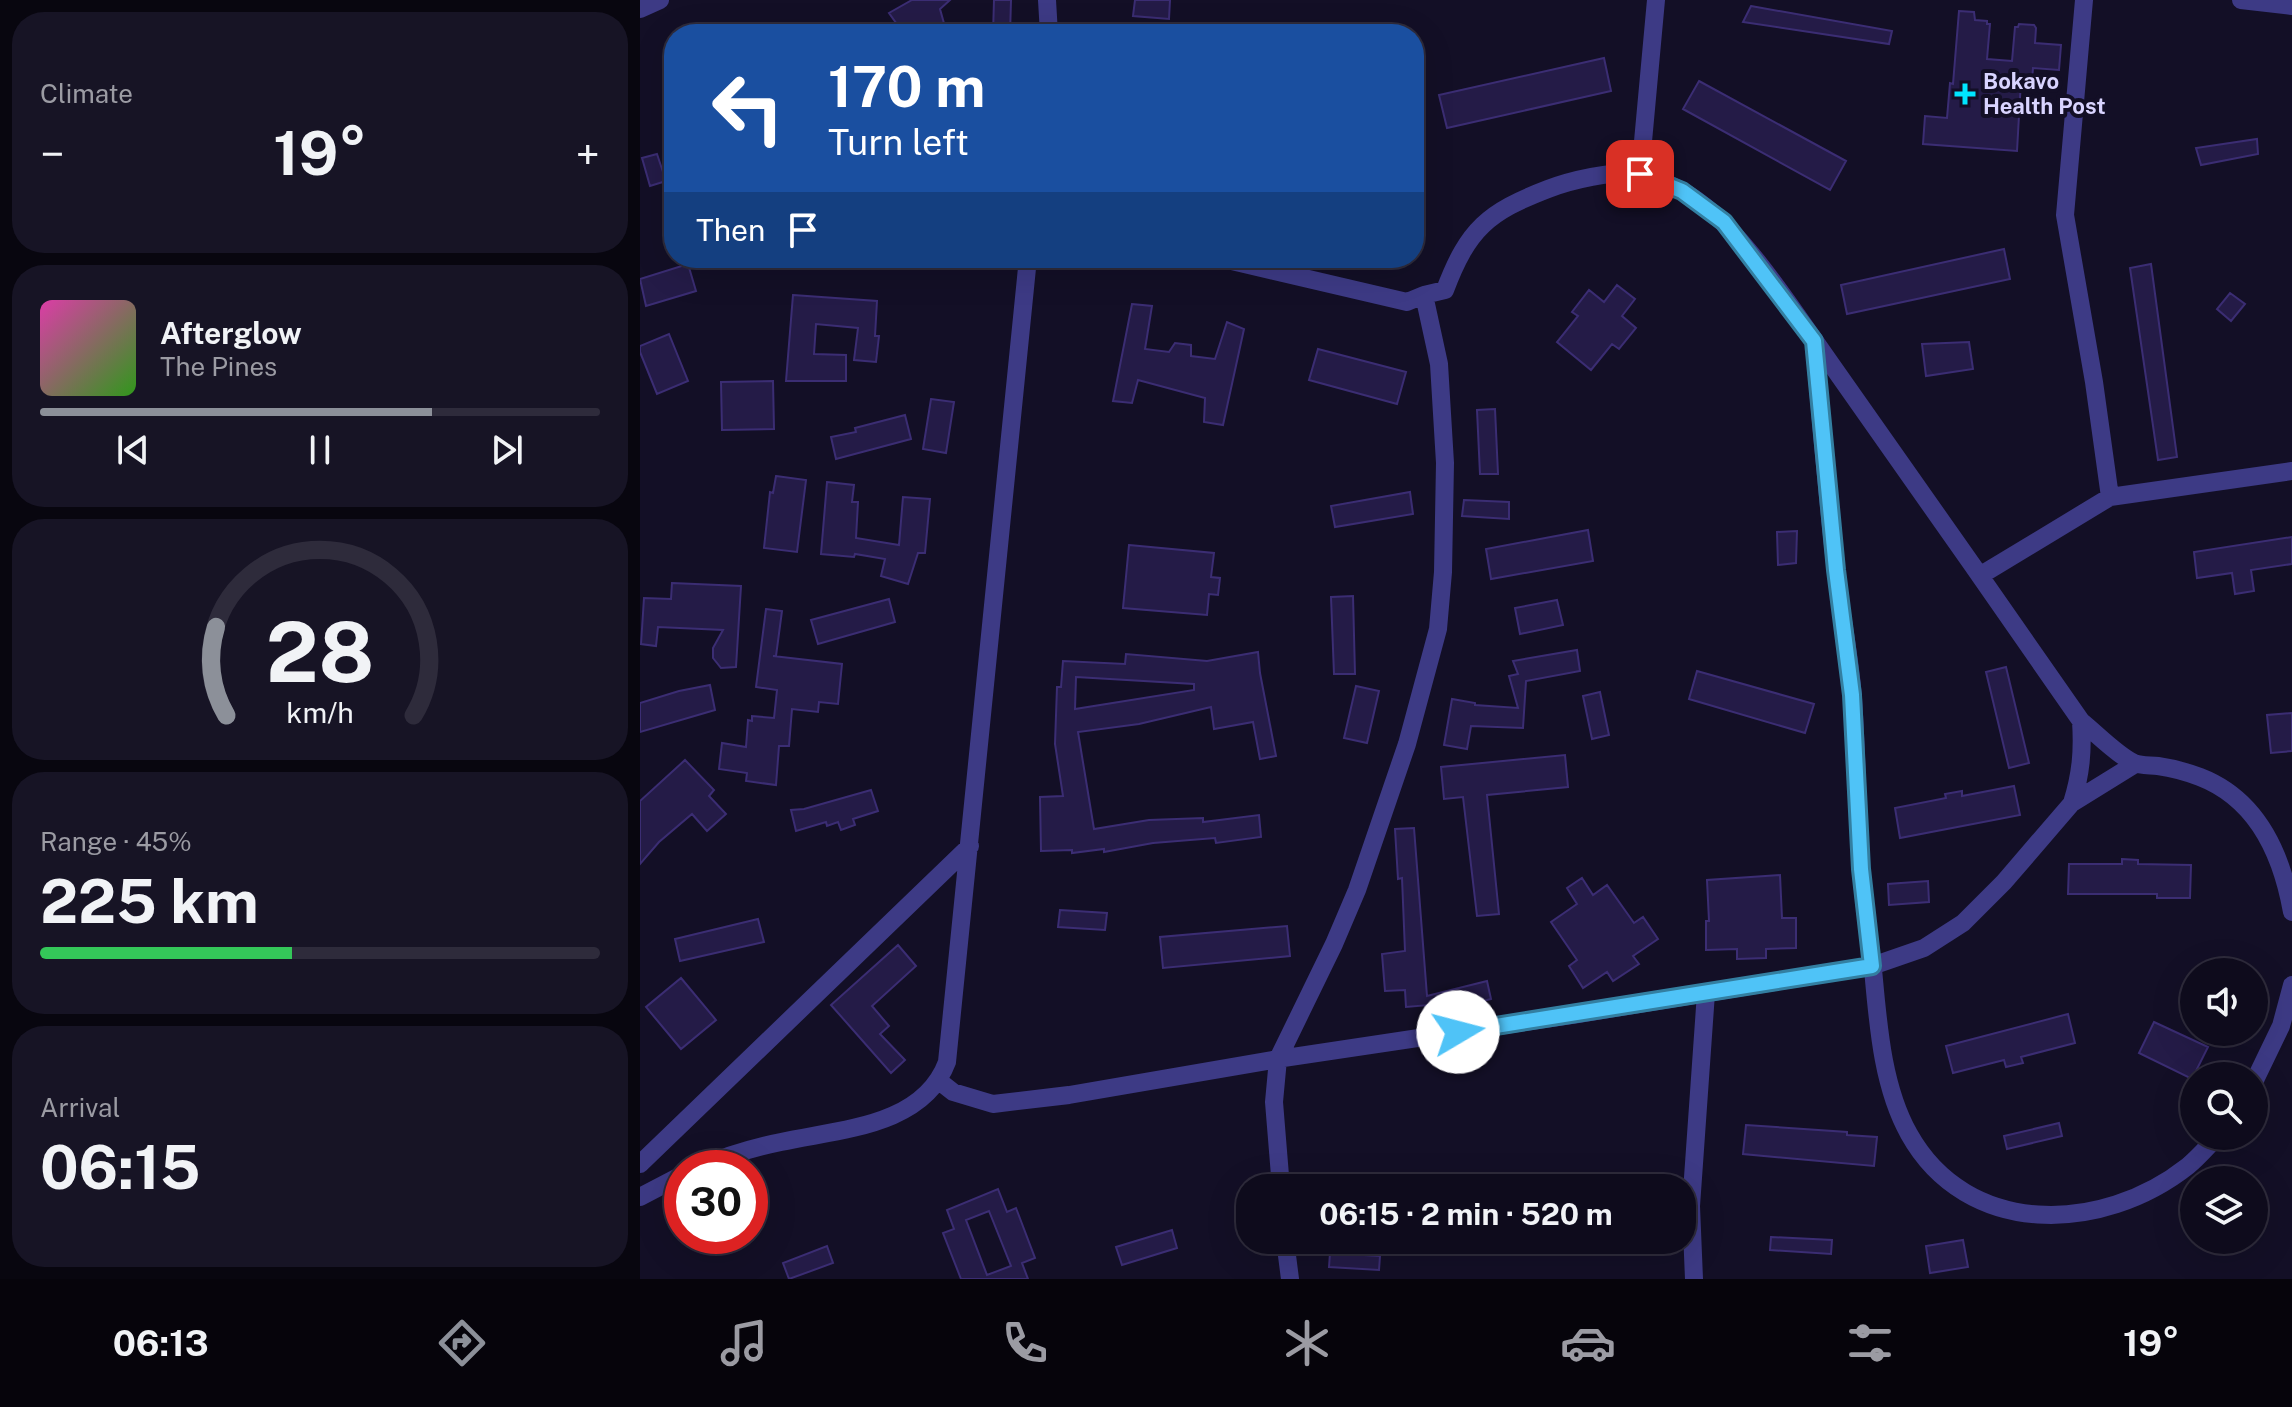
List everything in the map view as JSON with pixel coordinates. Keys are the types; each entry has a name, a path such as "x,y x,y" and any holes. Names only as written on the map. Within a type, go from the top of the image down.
{"street":[{"path":"640,9 660,0"},
{"path":"1047,0 1048,24"},
{"path":"1640,174 1656,0"},
{"path":"2084,0 2065,215 2110,497"},
{"path":"2241,0 2292,6"},
{"path":"1262,268 1407,302 1445,290 1470,238 1501,209 1559,185 1620,173 1640,174 1682,191 1724,222 1814,341 2081,721 2135,764 2163,767 2200,777 2233,794 2256,819 2273,847 2288,889 2292,912"},
{"path":"746,1150 895,1115 924,1097 939,1081 949,1049 1027,268"},
{"path":"1280,1174 1274,1102 1278,1059 1357,890 1407,744 1438,629 1443,572 1445,463 1439,364 1424,295"},
{"path":"1814,341 1836,570 1852,695 1861,869 1878,1020 1895,1102 1909,1134 1932,1166 1959,1190 2008,1212 2041,1214 2080,1213 2106,1207 2147,1191 2188,1166 2204,1150"},
{"path":"1981,575 2110,497 2292,471"},
{"path":"2072,803 2081,774 2081,721"},
{"path":"939,1081 953,1092 993,1104 1069,1095 1872,966 1924,948 1963,923 2004,882 2072,803 2135,764"},
{"path":"640,1164 970,846"},
{"path":"2264,1062 2281,1026 2292,985"},
{"path":"1694,1279 1691,1206 1706,993"},
{"path":"640,1197 664,1184"},
{"path":"1287,1254 1290,1279"}],"building":[{"path":"912,0 950,0 940,9 944,24 897,24 889,13"},
{"path":"994,0 1011,0 1010,24 993,24"},
{"path":"1135,0 1170,0 1169,19 1133,16"},
{"path":"1751,6 1892,31 1889,44 1743,22"},
{"path":"1959,11 1974,12 1975,20 1990,24 1987,59 2012,61 2015,27 2019,24 2034,25 2035,43 2061,45 2059,70 2033,68 2032,80 2021,80 2017,151 1923,144 1925,116 1947,118"},
{"path":"1604,58 1611,91 1447,128 1439,95"},
{"path":"1699,81 1846,161 1830,190 1683,109"},
{"path":"2257,139 2258,154 2201,165 2196,148"},
{"path":"657,154 664,182 650,186 642,158"},
{"path":"2004,249 2010,279 1847,314 1841,285"},
{"path":"2151,264 2177,457 2158,460 2130,268"},
{"path":"675,268 689,268 696,291 646,306 640,279"},
{"path":"1617,285 1635,299 1622,316 1636,328 1619,349 1612,344 1591,370 1557,342 1578,316 1572,312 1589,290 1604,302"},
{"path":"2230,293 2245,304 2231,321 2217,309"},
{"path":"793,295 877,301 875,336 879,336 876,362 854,360 858,328 816,324 814,354 846,355 846,381 786,381"},
{"path":"1132,304 1152,306 1145,349 1169,352 1175,343 1191,345 1191,356 1215,359 1227,322 1244,329 1223,425 1204,422 1205,398 1138,380 1132,403 1113,401"},
{"path":"669,334 688,381 657,394 640,346"},
{"path":"1969,342 1973,369 1926,376 1922,344"},
{"path":"1318,349 1406,372 1397,404 1309,380"},
{"path":"773,381 774,429 722,430 721,382"},
{"path":"931,399 954,402 946,453 923,449"},
{"path":"1495,409 1498,474 1480,474 1477,410"},
{"path":"905,415 911,439 836,459 831,437"},
{"path":"776,476 806,480 797,552 764,548 770,492 773,493"},
{"path":"827,482 854,485 852,502 858,502 856,538 899,545 903,497 930,499 925,553 918,553 908,584 881,576 885,559 855,554 854,557 821,554"},
{"path":"1410,492 1413,514 1335,527 1331,506"},
{"path":"1464,500 1509,502 1509,519 1462,516"},
{"path":"1588,530 1593,561 1491,579 1486,549"},
{"path":"1797,531 1796,563 1778,565 1777,532"},
{"path":"2292,537 2292,564 2251,570 2254,591 2235,594 2232,573 2197,578 2194,552"},
{"path":"1129,545 1214,553 1211,577 1220,578 1218,595 1209,594 1207,615 1123,608"},
{"path":"672,583 741,586 736,667 721,668 713,658 713,648 723,630 658,627 656,646 641,644 644,598 671,599"},
{"path":"1353,596 1355,674 1334,674 1331,597"},
{"path":"889,599 895,622 818,644 811,620"},
{"path":"1557,600 1563,625 1520,634 1515,608"},
{"path":"766,609 782,611 776,656 773,656 842,664 838,704 819,702 818,712 792,709 789,746 779,746 776,785 746,781 747,773 719,769 722,743 746,747 748,720 752,721 752,716 774,718 777,690 756,687"},
{"path":"1577,650 1580,671 1526,681 1523,728 1471,726 1467,749 1444,745 1452,699 1475,705 1518,708 1509,676 1518,674 1513,661"},
{"path":"1258,652 1276,756 1260,759 1253,722 1214,729 1211,707 1139,724 1078,732 1094,829 1149,820 1203,818 1203,822 1259,815 1261,837 1216,843 1215,838 1153,843 1104,852 1104,849 1072,853 1072,850 1041,851 1040,797 1063,796 1055,744 1057,687 1061,687 1063,661 1125,664 1126,654 1207,661","holes":["1076,677 1194,684 1194,690 1075,709"]},
{"path":"2006,667 2029,763 2009,768 1986,672"},
{"path":"1697,671 1814,704 1805,733 1689,699"},
{"path":"710,685 715,710 640,732 640,703"},
{"path":"1356,686 1379,691 1367,743 1344,738"},
{"path":"1600,692 1609,735 1592,739 1583,696"},
{"path":"2292,713 2292,751 2271,753 2267,715"},
{"path":"1565,755 1568,787 1487,795 1499,914 1477,916 1463,797 1444,799 1441,767"},
{"path":"685,760 714,790 709,796 726,814 707,831 692,814 659,842 640,864 640,801"},
{"path":"2014,786 2020,815 1900,838 1895,808 1946,798 1945,794 1962,791 1962,796"},
{"path":"871,790 878,811 853,819 855,825 841,830 838,822 827,826 826,822 796,831 791,810"},
{"path":"1414,828 1427,996 1487,981 1491,999 1443,1011 1441,1004 1406,1007 1405,990 1385,991 1382,954 1405,951 1402,878 1398,879 1395,829"},
{"path":"2122,859 2138,860 2138,864 2191,865 2190,898 2157,898 2157,894 2068,894 2069,864 2122,864"},
{"path":"1780,875 1782,918 1796,918 1796,948 1766,949 1766,958 1737,959 1737,949 1706,950 1706,921 1709,921 1707,880"},
{"path":"1582,878 1593,895 1607,885 1634,923 1643,917 1658,939 1633,956 1639,964 1613,981 1607,972 1583,988 1569,966 1577,960 1551,922 1577,904 1567,888"},
{"path":"1928,881 1929,902 1889,905 1888,884"},
{"path":"1060,910 1107,913 1105,930 1058,927"},
{"path":"758,919 764,942 680,961 675,939"},
{"path":"1287,926 1290,956 1163,968 1160,937"},
{"path":"898,945 916,966 872,1006 889,1026 880,1034 905,1060 891,1073 831,1005"},
{"path":"681,978 716,1020 681,1049 646,1007"},
{"path":"2068,1014 2075,1043 2021,1057 2023,1063 2006,1067 2004,1060 1953,1073 1946,1046"},
{"path":"2154,1022 2180,1034 2180,1046 2208,1047 2200,1062 2180,1062 2180,1073 2139,1053"},
{"path":"2059,1123 2062,1136 2007,1149 2004,1136"},
{"path":"1746,1125 1877,1137 1874,1166 1743,1154"},
{"path":"998,1189 1007,1212 1016,1208 1035,1258 1022,1263 1028,1279 961,1279 943,1233 954,1229 947,1210","holes":["989,1211 1011,1266 987,1275 966,1220"]},
{"path":"1172,1230 1177,1248 1122,1265 1116,1247"},
{"path":"1771,1237 1832,1240 1831,1254 1770,1250"},
{"path":"1963,1240 1968,1267 1930,1273 1926,1246"},
{"path":"827,1246 833,1263 789,1279 783,1263"},
{"path":"1330,1254 1380,1256 1379,1270 1329,1267"}],"place":[{"name":"Bokavo Health Post","path":"1965,94"}],"route":[{"path":"1458,1032 1872,966 1861,869 1852,695 1836,570 1814,341 1724,222 1682,191 1640,174"}]}
